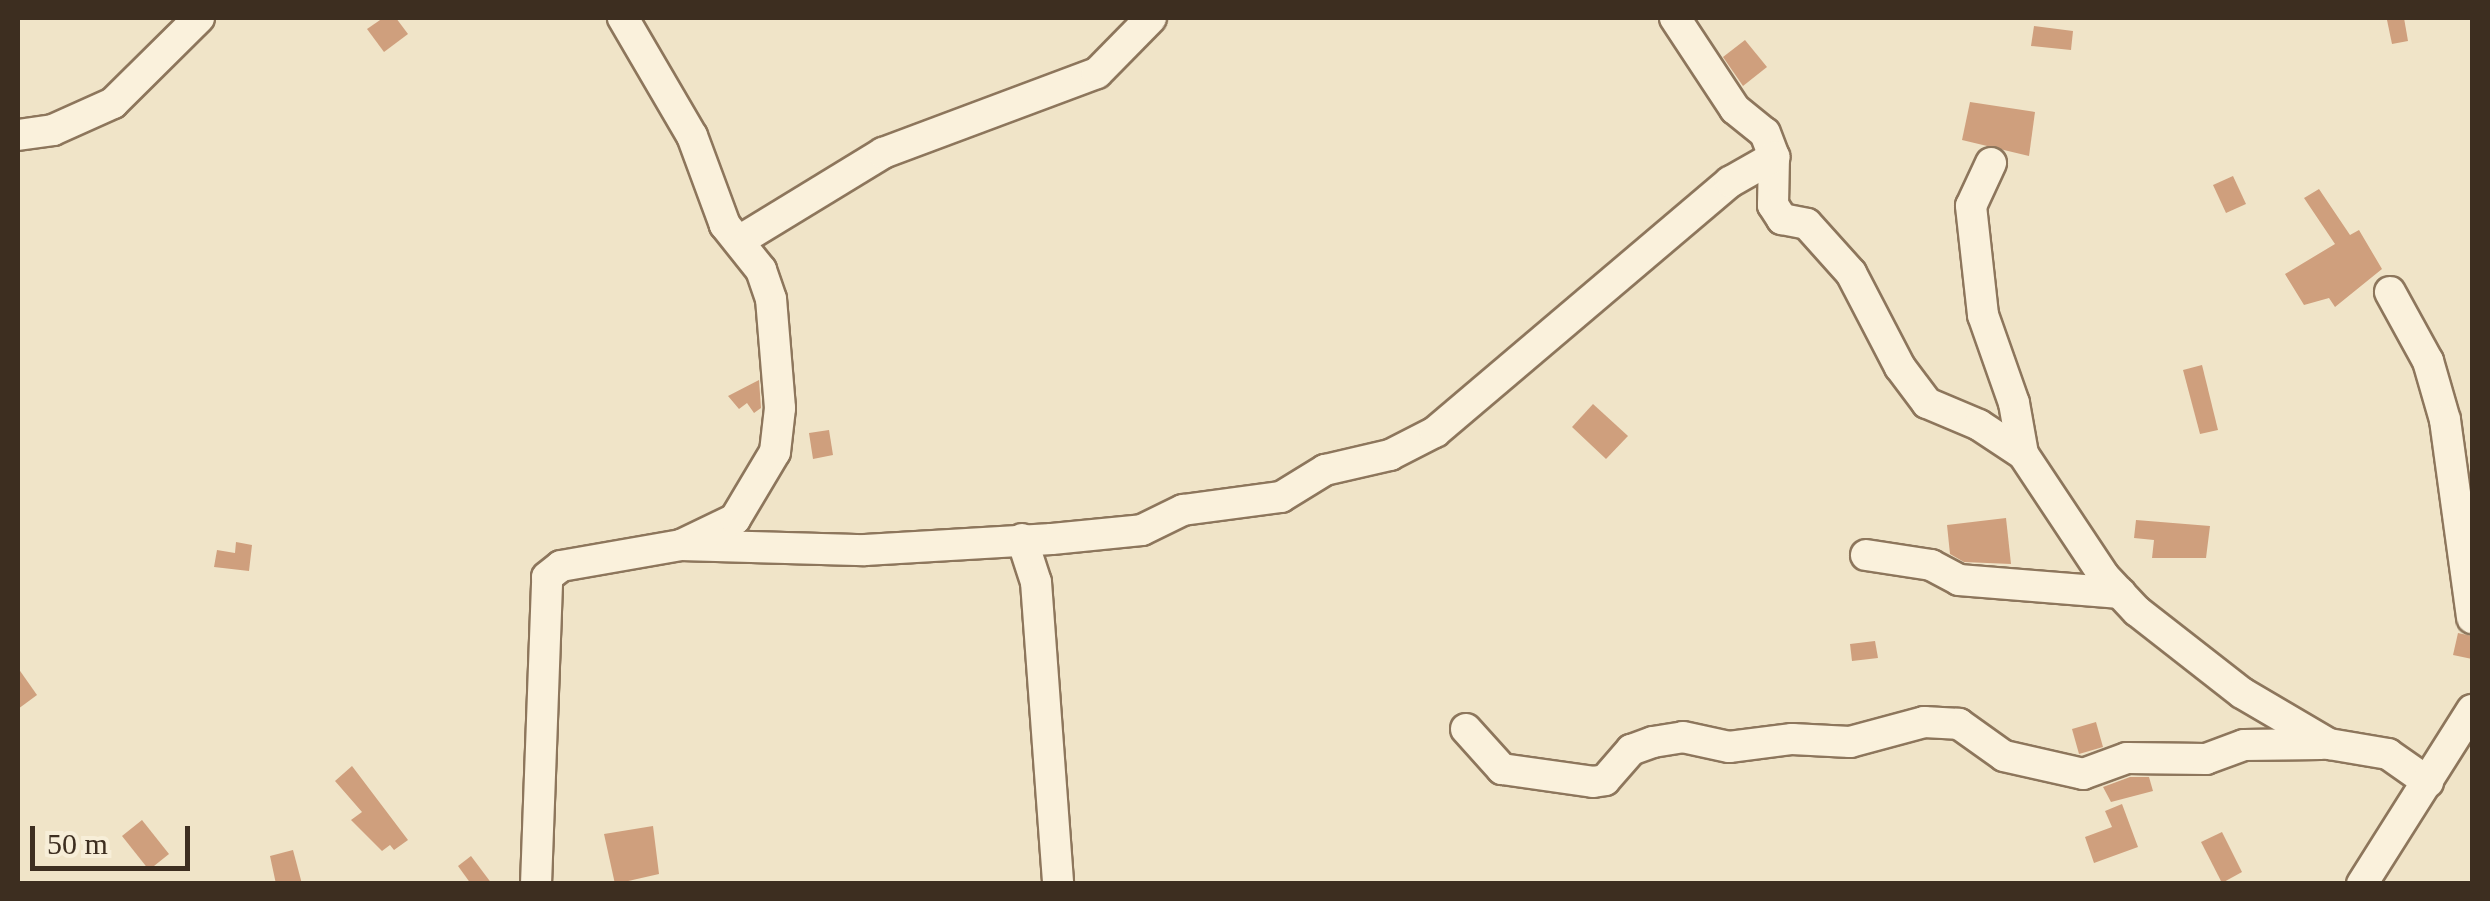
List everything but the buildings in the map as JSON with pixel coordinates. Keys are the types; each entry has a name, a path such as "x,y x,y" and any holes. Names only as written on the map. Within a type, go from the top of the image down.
{"street":[{"path":"18,135 52,130 114,103 199,18"},
{"path":"623,18 692,136 715,205 761,270 771,299 780,408 775,452 763,482 734,519 681,545"},
{"path":"740,241 902,145 1097,73 1151,18"},
{"path":"1676,18 1735,109 1765,133 1774,158 1773,205 1782,219 1807,224 1851,273 1900,367 1927,403 1979,425 2023,454"},
{"path":"535,882 547,578 561,566 681,545 865,550 1142,530 1182,510 1281,497 1325,470 1390,455 1435,432 1730,182 1774,158"},
{"path":"1991,163 1971,206 1982,315 2014,402 2023,454 2072,532 2120,593 2242,693 2329,744"},
{"path":"2390,292 2428,361 2445,420 2472,618"},
{"path":"1022,539 1036,582 1058,884"},
{"path":"1866,555 1931,565 1959,580 2120,593"},
{"path":"2362,884 2472,710"},
{"path":"1466,729 1502,769 1593,782 1606,780 1631,750 1653,742 1684,737 1729,747 1792,739 1850,742 1924,722 1959,724 2004,756 2083,774 2127,758 2206,759 2244,745 2329,744 2388,754 2428,782"}]}
